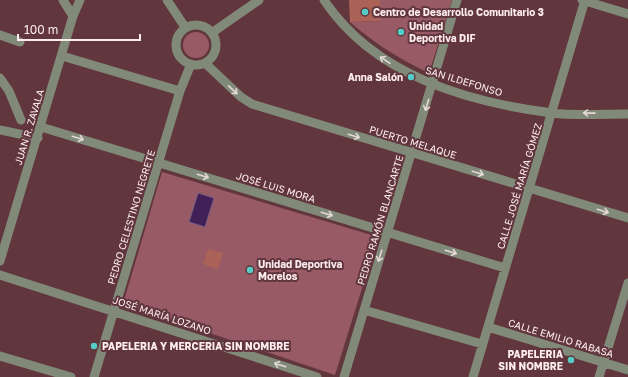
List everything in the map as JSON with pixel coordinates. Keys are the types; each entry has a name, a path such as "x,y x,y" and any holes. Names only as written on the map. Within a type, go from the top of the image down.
{"street":[{"path":"63,0 73,16"},
{"name":"JUAN R. ZAVALA","path":"0,261 38,138 73,16 80,0"},
{"path":"167,0 185,27"},
{"path":"213,32 259,0"},
{"name":"SAN ILDEFONSO","path":"324,0 350,32 371,50 391,64 433,85 495,102 553,113 628,114"},
{"name":"PEDRO RAMÓN BLANCARTE","path":"344,377 411,153 433,85 457,0"},
{"path":"584,0 628,14"},
{"name":"CALLE JOSÉ MARÍA GÓMEZ","path":"473,377 553,113 584,0"},
{"path":"200,24 213,32 217,46 211,59 205,63 191,64 183,61 178,55 176,40 179,33 185,27 200,24"},
{"path":"0,35 20,42"},
{"path":"62,56 180,91"},
{"name":"PUERTO MELAQUE","path":"205,63 241,97 252,104 628,218"},
{"name":"PEDRO CELESTINO NEGRETE","path":"94,377 180,91 191,64"},
{"path":"0,78 9,91 21,120"},
{"name":"JOSÉ LUIS MORA","path":"41,127 505,268"},
{"path":"0,130 38,138"},
{"name":"JOSÉ MARÍA LOZANO","path":"0,275 317,377"},
{"path":"599,377 628,283"},
{"path":"364,310 482,344"},
{"name":"CALLE EMILIO RABASA","path":"488,327 628,370"},
{"path":"0,356 71,377"}],"shaded area":[{"name":"Unidad Deportiva DIF","path":"380,0 452,0 429,73 387,50 350,22 380,21"},
{"path":"196,32 205,36 209,45 205,54 196,58 187,54 183,45 187,36"},
{"name":"Unidad Deportiva Morelos","path":"162,172 378,237 335,375 123,304"},
{"path":"198,193 214,198 205,227 189,222"}],"building":[{"name":"Centro de Desarrollo Comunitario 3","path":"349,0 380,0 380,21 350,22"},
{"path":"208,249 223,253 218,269 203,264"}],"place":[{"name":"Centro de Desarrollo Comunitario 3","path":"365,12"},
{"name":"Unidad Deportiva DIF","path":"401,32"},
{"name":"Anna Salón","path":"411,77"},
{"name":"Unidad Deportiva Morelos","path":"250,270"},
{"name":"PAPELERIA Y MERCERIA SIN NOMBRE","path":"94,346"},
{"name":"PAPELERIA SIN NOMBRE","path":"571,360"}]}
